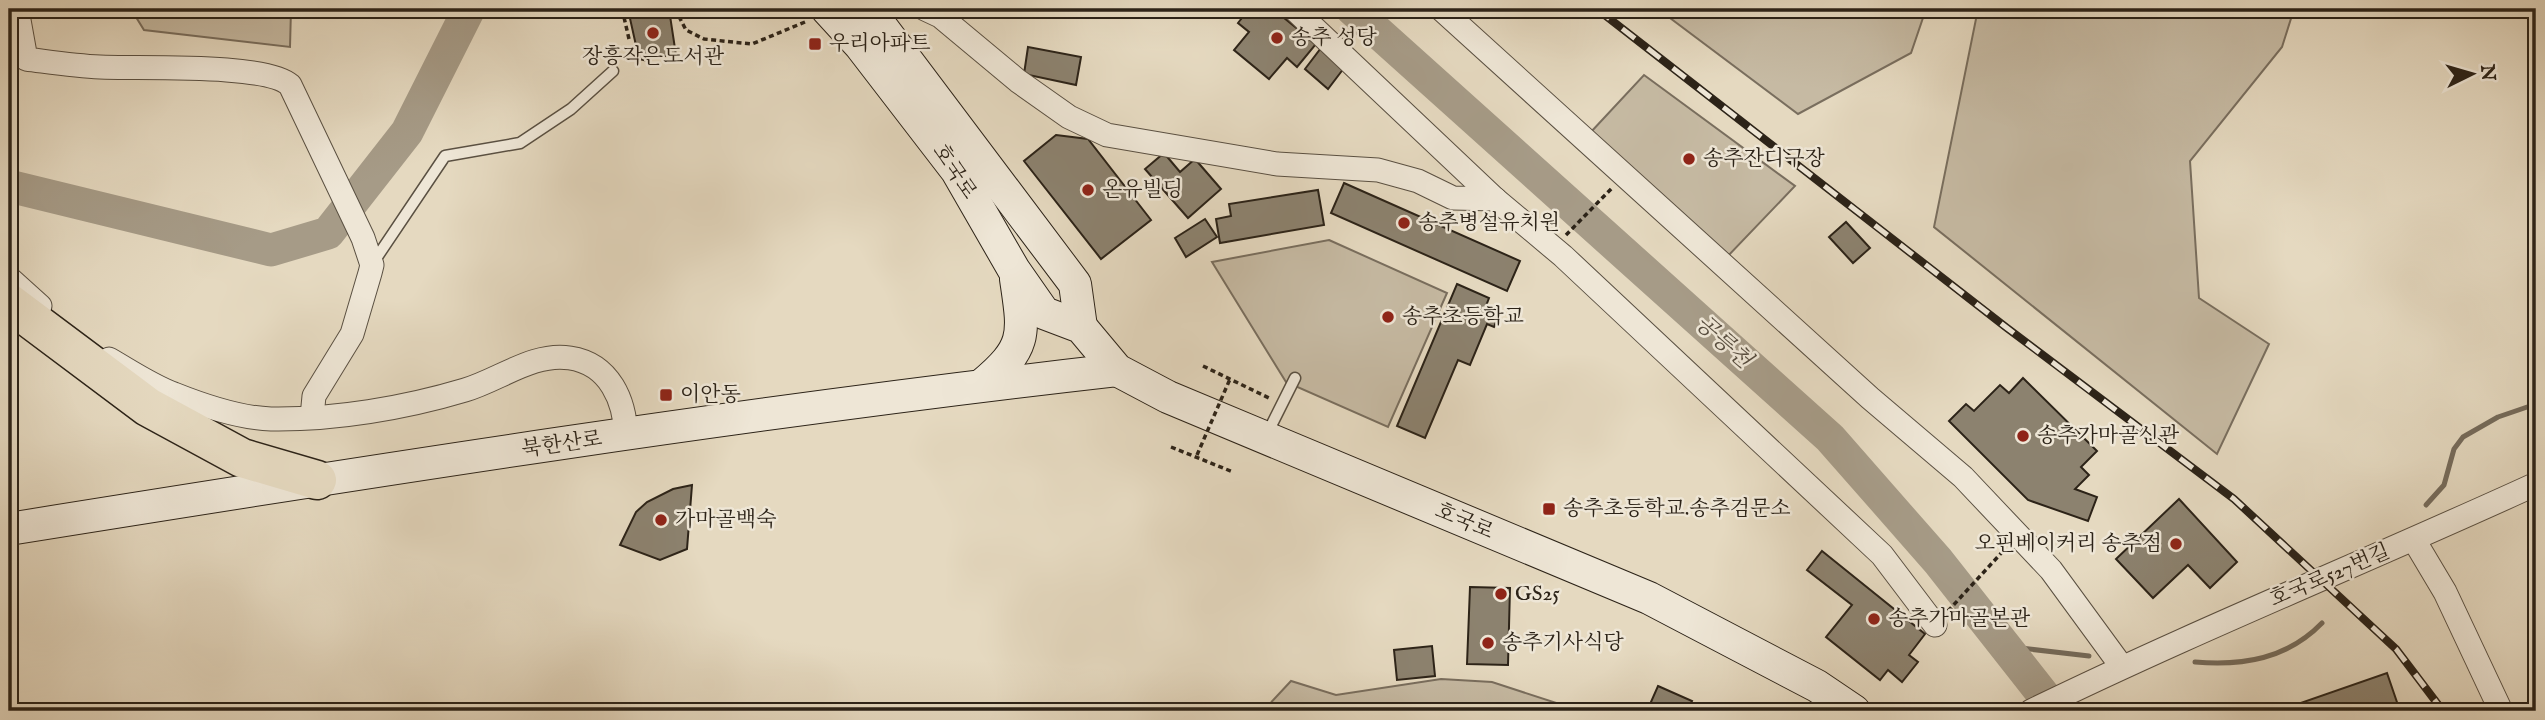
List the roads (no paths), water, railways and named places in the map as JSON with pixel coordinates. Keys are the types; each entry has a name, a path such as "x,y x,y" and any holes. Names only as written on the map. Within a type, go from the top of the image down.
{"highway":[{"path":"9,303 148,407 243,458 317,480"}],"street":[{"path":"17,9 26,59 99,67 241,72 283,78 292,89 372,265 352,334 313,396 312,416"},
{"path":"925,9 940,16 1018,81 1069,117 1107,135 1278,164 1378,170 1418,181 1453,198 1495,199"},
{"path":"1294,9 1495,199 1563,256 1882,555 1935,625"},
{"path":"1441,9 1870,398 1963,477 2051,570 2122,667"},
{"name":"호국로","path":"877,12 1075,284 1081,327"},
{"name":"호국로","path":"816,16 860,45 957,171 1014,270 1044,313 1081,327 1117,370 1168,397 1649,597 1818,685 1854,711"},
{"path":"982,385 1004,367 1023,331 1014,270"},
{"path":"9,278 96,352 172,394 226,411 270,419 388,408 466,390 545,359 573,358 590,365 610,380 625,412 626,436"},
{"name":"북한산로","path":"9,528 317,480 982,385 1117,370"},
{"name":"호국로527번길","path":"2031,711 2122,667 2536,484"},
{"path":"2414,540 2445,592 2501,711"}],"lane":[{"path":"372,265 445,156 520,142 571,109 613,71"},
{"path":"1265,438 1295,378"}],"waterway":[{"path":"9,186 271,250 328,233 407,132 469,9"},
{"name":"공릉천","path":"1352,9 1830,438 1938,561 2056,711"},
{"path":"2426,505 2444,485 2454,449 2463,437 2498,417 2536,404"},
{"path":"2195,662 2230,663 2263,658 2294,645 2322,623"},
{"path":"2003,646 2089,656"}],"railway":[{"path":"1597,9 2007,328 2234,499 2396,649 2443,711"}],"place":[{"name":"장흥작은도서관","path":"653,33"},
{"name":"송추 성당","path":"1277,38"},
{"name":"우리아파트","path":"815,44"},
{"name":"송추잔디구장","path":"1689,159"},
{"name":"온유빌딩","path":"1088,190"},
{"name":"송추병설유치원","path":"1404,223"},
{"name":"송추초등학교","path":"1388,317"},
{"name":"이안동","path":"666,395"},
{"name":"송추가마골신관","path":"2023,436"},
{"name":"송추초등학교.송추검문소","path":"1549,509"},
{"name":"가마골백숙","path":"661,520"},
{"name":"오핀베이커리 송추점","path":"2176,544"},
{"name":"GS25","path":"1501,594"},
{"name":"송추가마골본관","path":"1874,619"},
{"name":"송추기사식당","path":"1488,643"}]}
